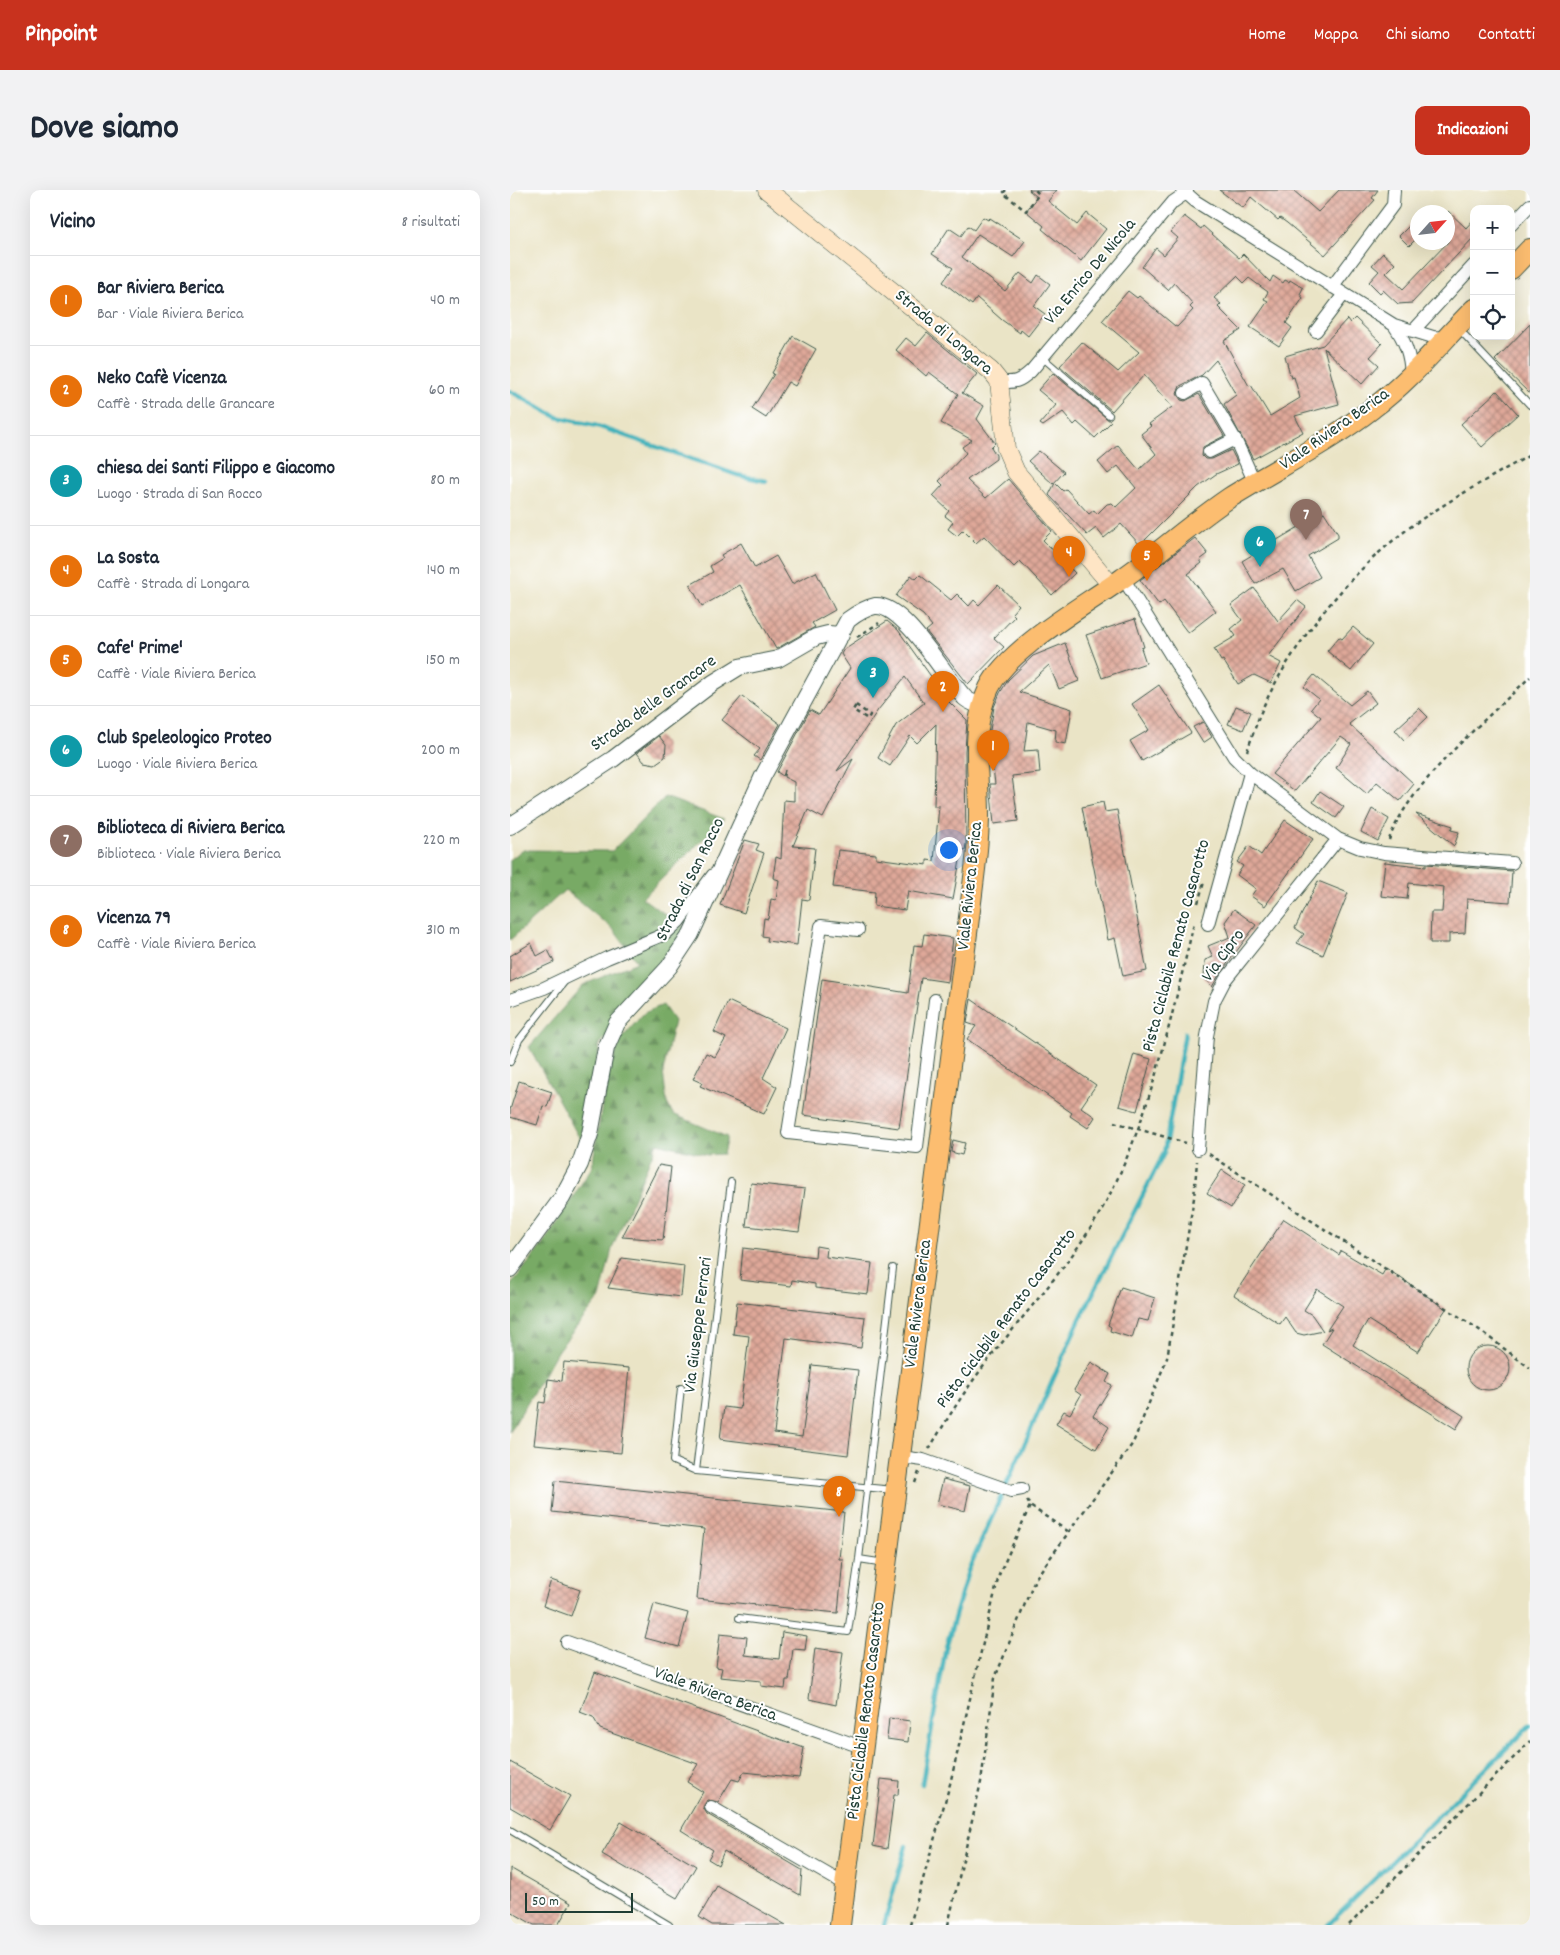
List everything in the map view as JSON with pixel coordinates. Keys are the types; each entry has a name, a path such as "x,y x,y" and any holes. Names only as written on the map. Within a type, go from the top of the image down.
{"main road":[{"name":"Strada di Longara","path":"767,190 992,371 999,381 1004,441 1016,472 1118,582"},
{"path":"1515,265 1530,249"},
{"name":"Viale Riviera Berica","path":"840,1925 887,1563 905,1489 901,1457 977,848 977,749 982,707 990,686 1006,666 1054,624 1118,582 1194,523 1255,483 1298,459 1374,408 1411,374 1470,313"}],"street":[{"path":"1332,287 1393,205 1394,190"},
{"name":"Via Enrico De Nicola","path":"999,381 1012,384 1021,380 1173,202 1186,192"},
{"path":"1186,192 1195,201 1394,325 1433,337 1451,332"},
{"path":"1515,221 1530,205"},
{"path":"1413,331 1470,269"},
{"path":"1316,331 1344,294"},
{"path":"1394,325 1405,341 1410,359 1411,374"},
{"path":"1185,393 1202,383 1235,439 1255,483"},
{"path":"1209,452 1235,439"},
{"path":"1118,582 1234,757 1250,773 1338,839 1360,848 1384,853 1512,863"},
{"path":"848,637 848,620 863,610 877,606 889,609 908,624 966,700 982,707"},
{"name":"Strada delle Grancare","path":"510,826 612,759 713,683 739,667 778,659 816,637 828,634 848,637"},
{"name":"Strada di San Rocco","path":"510,1269 562,1198 580,1164 590,1134 606,1048 617,1023 669,966 691,934 763,776 848,637"},
{"name":"Via Cipro","path":"1208,924 1250,773"},
{"name":"Via Cipro","path":"1198,1149 1207,1036 1214,1001 1225,980 1338,839"},
{"path":"510,1000 544,988 606,958 665,934 679,921 724,861"},
{"path":"858,930 821,926 788,1133 939,1151"},
{"path":"917,1147 935,1000"},
{"path":"901,1457 923,1460 1016,1490"},
{"name":"Viale Riviera Berica","path":"567,1642 864,1748"},
{"path":"711,1807 846,1885"}],"lane":[{"path":"1451,332 1530,405"},
{"path":"1042,357 1109,415"},
{"path":"510,1062 519,1040 569,976"},
{"name":"Via Giuseppe Ferrari","path":"696,1471 731,1182"},
{"path":"739,1618 848,1632 868,1486 892,1268"},
{"name":"Via Giuseppe Ferrari","path":"681,1388 672,1461 696,1471 905,1489"},
{"path":"859,1559 887,1563"},
{"path":"510,1830 670,1925"}],"path":[{"path":"1006,190 1003,193 1026,211 1039,194 1034,190"},
{"path":"1244,758 1265,702 1296,650 1326,607 1360,572 1414,524 1469,488 1530,455"},
{"path":"848,637 870,629 884,619"},
{"path":"867,624 870,629"},
{"path":"1384,853 1395,822 1417,790 1530,677"},
{"path":"856,704 870,715 868,719 853,710 856,704"},
{"name":"Pista Ciclabile Renato Casarotto","path":"1197,909 1208,873"},
{"name":"Pista Ciclabile Renato Casarotto","path":"905,1489 951,1412 982,1367 1086,1236 1111,1193 1138,1129 1159,1058 1195,917"},
{"path":"1114,1122 1179,1140 1229,1166 1478,1328 1530,1368"},
{"path":"948,1925 980,1782 995,1678 1035,1579 1132,1443 1167,1358 1194,1198 1198,1149"},
{"path":"1016,1490 1030,1506 1069,1532"},
{"path":"910,1925 917,1893 950,1784 999,1575 1030,1506"},
{"path":"1349,1925 1530,1740"}],"green space":[{"path":"665,797 724,819 642,898 685,928 664,966 600,1044 581,1141 529,1047 583,985 637,962 613,929 565,890 510,940 510,860 522,850 612,851"},
{"path":"663,1005 674,1021 663,1072 667,1103 673,1114 727,1137 723,1154 707,1155 657,1143 612,1249 600,1298 558,1350 510,1432 510,1286 543,1244 592,1167 607,1075 622,1038 644,1013"}],"building":[{"path":"1029,190 1057,190 1048,201 1077,225 1087,213 1106,229 1081,261 1042,229 1044,226 1026,211 1037,197"},
{"path":"1219,190 1293,190 1318,212 1339,190 1378,190 1372,198 1375,200 1325,255 1287,223 1280,218 1278,220 1251,197 1243,208"},
{"path":"1184,216 1201,229 1203,226 1239,258 1243,254 1270,282 1273,276 1283,283 1285,280 1289,282 1290,280 1303,288 1300,294 1303,298 1286,323 1292,328 1279,346 1250,327 1268,301 1264,299 1268,292 1249,278 1244,283 1237,276 1214,298 1221,304 1218,307 1241,330 1224,341 1249,386 1251,385 1270,416 1300,398 1294,377 1291,378 1285,356 1323,345 1347,319 1350,323 1355,318 1382,344 1370,357 1379,365 1362,384 1324,348 1339,404 1295,416 1303,432 1253,459 1224,404 1236,395 1216,360 1202,375 1180,386 1177,394 1181,400 1185,401 1199,394 1224,436 1203,447 1202,456 1205,459 1212,459 1231,450 1238,464 1216,474 1198,487 1140,545 1121,524 1104,538 1096,528 1087,535 1049,495 1055,483 1063,491 1066,489 1089,514 1094,510 1097,514 1107,504 1112,503 1116,507 1136,488 1118,466 1108,474 1098,462 1118,445 1139,470 1156,454 1141,434 1151,426 1149,424 1172,407 1144,375 1112,411 1060,366 1082,342 1118,372 1139,352 1102,321 1128,291 1137,298 1139,296 1177,327 1193,310 1190,307 1193,304 1174,283 1168,290 1142,267 1156,248 1164,255 1178,238 1171,232"},
{"path":"983,217 988,220 990,218 1025,241 1013,257 978,234 962,257 1005,291 1020,273 1033,283 1038,275 1050,284 1034,306 1045,314 1028,336 1021,330 1020,333 1002,320 977,298 972,305 943,282 953,268 932,254 949,228 961,236 968,226 974,230"},
{"path":"1455,218 1466,228 1470,224 1470,241 1412,303 1398,304 1383,290 1380,293 1369,282 1379,271 1372,265 1383,253 1395,264 1386,273 1403,289 1440,250 1455,250"},
{"path":"1410,225 1409,246 1399,236"},
{"path":"1530,324 1530,394 1495,360"},
{"path":"927,333 977,374 962,393 984,406 977,419 995,443 991,447 996,455 996,459 967,480 986,498 1008,479 1052,531 1043,540 1075,573 1052,595 1020,561 1014,567 984,536 976,543 963,530 957,536 948,529 953,522 945,516 949,511 933,496 943,485 939,481 966,453 962,447 972,440 941,423 958,394 929,372 926,376 896,350 906,338 916,346"},
{"path":"793,336 816,349 795,386 788,382 766,418 752,409 774,374 772,373"},
{"path":"1053,373 1111,422 1095,438 1077,422 1074,425 1063,412 1043,426 1040,424 1056,405 1038,390"},
{"path":"1497,391 1518,414 1482,447 1461,424"},
{"path":"1039,451 1064,472 1053,484 1028,461"},
{"path":"1324,512 1338,534 1338,538 1308,556 1320,577 1296,591 1283,569 1255,584 1242,561"},
{"path":"1195,538 1208,554 1200,560 1202,563 1188,574 1216,611 1188,633 1164,601 1159,605 1140,580"},
{"path":"741,543 755,568 776,556 792,584 816,572 835,610 812,623 815,627 776,649 740,585 702,606 690,585 713,572 710,566 723,558 721,555"},
{"path":"911,575 916,579 920,575 951,600 957,594 969,606 974,600 979,605 998,585 1019,605 1012,613 1015,616 994,638 1004,647 968,684 926,631 932,626 923,615 896,596"},
{"path":"1254,588 1278,621 1297,600 1306,607 1268,656 1281,663 1271,683 1254,675 1238,684 1214,649 1236,636 1231,629 1242,620 1231,605"},
{"path":"1135,619 1144,647 1141,648 1146,663 1102,678 1086,635"},
{"path":"887,621 898,630 935,681 931,684 967,720 965,751 966,844 965,850 962,849 953,899 908,891 905,910 874,906 875,892 833,887 838,850 876,854 876,858 927,865 927,860 934,861 939,806 934,806 936,724 917,743 910,736 890,766 878,758 896,725 924,703 905,677 878,710 837,771 853,759 823,818 808,810 793,846 815,848 809,900 802,899 797,945 767,941 768,937 762,936 764,918 768,919 771,899 776,900 779,880 773,878 776,857 781,859 784,800 794,801 794,782 784,777 785,770 783,776 777,772 810,710 819,715 850,668 841,654 844,649"},
{"path":"1353,627 1373,644 1351,671 1327,651 1339,637 1342,639"},
{"path":"1065,643 1079,681 1059,689 1049,665 1019,692 1072,709 1066,744 1055,742 1056,730 1028,722 1024,751 1038,750 1040,773 1012,776 1018,821 994,824 990,784 995,784 989,736 994,707 1008,680 1033,656"},
{"path":"1314,675 1350,705 1367,691 1376,703 1349,724 1414,784 1400,801 1377,782 1367,794 1336,768 1351,744 1341,737 1295,791 1272,774 1321,717 1311,709 1319,699 1304,687"},
{"path":"1159,685 1191,733 1142,761 1130,741 1149,730 1132,704"},
{"path":"742,696 780,724 760,760 754,756 760,749 722,720"},
{"path":"1236,706 1251,712 1243,730 1228,724"},
{"path":"1419,708 1428,717 1404,740 1395,730"},
{"path":"1203,722 1212,737 1203,743 1193,727"},
{"path":"659,736 666,745 665,757 655,764 644,762 637,753"},
{"path":"1320,791 1344,807 1336,818 1313,802"},
{"path":"1103,802 1105,812 1117,810 1147,971 1123,976 1115,938 1108,940 1082,807"},
{"path":"1372,809 1389,819 1378,841 1361,832"},
{"path":"1416,814 1453,826 1451,830 1459,832 1454,846"},
{"path":"1285,820 1313,839 1265,906 1251,896 1256,889 1237,875 1243,866 1237,862 1249,846 1261,855"},
{"path":"745,840 759,844 756,850 764,853 744,913 720,905"},
{"path":"1385,862 1426,867 1426,864 1512,871 1510,902 1467,899 1465,933 1449,934 1449,943 1430,943 1431,912 1442,912 1444,887 1409,883 1407,899 1381,896"},
{"path":"1318,881 1348,893 1323,955 1297,943 1304,934 1295,928"},
{"path":"1234,909 1256,925 1212,987 1204,978 1205,960 1213,957 1208,946 1230,937 1225,922"},
{"path":"924,934 953,938 948,982 921,978 899,1128 803,1115 822,979 908,993 914,945 922,946"},
{"path":"531,943 537,956 548,950 554,962 510,982 510,956"},
{"path":"971,999 1096,1085 1081,1107 1095,1117 1088,1128 1070,1116 1072,1113 967,1039 976,1026 967,1023"},
{"path":"728,1001 786,1028 763,1078 777,1087 764,1114 700,1086 702,1083 693,1079 706,1053 715,1057 726,1038 714,1032"},
{"path":"1134,1054 1151,1059 1137,1111 1119,1106"},
{"path":"519,1081 552,1092 547,1107 543,1106 537,1125 510,1117 510,1110"},
{"path":"953,1140 965,1143 962,1155 951,1152"},
{"path":"659,1165 671,1167 663,1240 622,1237"},
{"path":"1222,1170 1245,1185 1231,1208 1207,1193"},
{"path":"751,1183 805,1189 799,1232 746,1226"},
{"path":"1284,1219 1339,1255 1341,1251 1382,1275 1386,1268 1446,1309 1418,1352 1368,1320 1353,1345 1464,1416 1456,1429 1322,1344 1332,1328 1327,1330 1343,1306 1317,1289 1304,1310 1312,1315 1323,1331 1304,1335 1296,1333 1285,1317 1280,1324 1234,1295"},
{"path":"816,1246 827,1248 826,1257 872,1263 868,1294 815,1288 815,1284 792,1280 791,1286 740,1280 743,1248 815,1257"},
{"path":"622,1258 684,1266 681,1297 608,1288"},
{"path":"1121,1287 1155,1298 1148,1321 1138,1319 1132,1338 1110,1331 1111,1327 1108,1325"},
{"path":"737,1302 865,1317 861,1348 786,1338 774,1433 802,1437 812,1365 858,1370 848,1455 720,1439 724,1407 740,1409 749,1336 733,1334"},
{"path":"1488,1346 1500,1350 1506,1356 1510,1368 1506,1380 1500,1386 1488,1390 1476,1386 1470,1380 1466,1368 1470,1356 1476,1350"},
{"path":"564,1362 629,1368 621,1453 534,1445 539,1402 545,1403 548,1379 562,1381"},
{"path":"1091,1362 1110,1374 1106,1382 1112,1385 1093,1416 1109,1427 1096,1449 1056,1424 1064,1411 1070,1414 1081,1395 1074,1390"},
{"path":"943,1479 970,1486 965,1511 937,1504"},
{"path":"555,1481 844,1512 839,1559 843,1559 838,1613 697,1599 704,1529 552,1512"},
{"path":"551,1580 580,1590 571,1616 543,1606"},
{"path":"654,1604 688,1613 679,1647 645,1638"},
{"path":"782,1632 807,1636 805,1650 793,1649 789,1680 786,1680 785,1689 761,1686 761,1681 720,1677 722,1668 716,1667 720,1634 747,1637 745,1655 779,1659"},
{"path":"815,1648 843,1652 836,1705 809,1699"},
{"path":"595,1672 804,1748 799,1778 744,1772 739,1781 732,1779 718,1802 707,1800 703,1807 707,1814 802,1870 800,1895 724,1851 718,1865 708,1859 713,1850 681,1830 703,1792 687,1782 698,1764 600,1729 593,1717 580,1712"},
{"path":"889,1718 910,1721 908,1742 887,1739"},
{"path":"510,1762 570,1796 550,1830 510,1807"},
{"path":"881,1779 899,1781 898,1795 894,1795 887,1849 873,1846"},
{"path":"621,1822 696,1866 677,1898 602,1854"},
{"path":"510,1868 571,1903 558,1925 534,1925 510,1911"},
{"path":"717,1886 786,1925 712,1925 699,1917"}],"waterway":[{"path":"510,391 557,417 597,426 737,475 766,481"},
{"path":"922,1784 946,1647 968,1571 1079,1321 1164,1153 1185,1033"},
{"path":"1328,1925 1530,1725"},
{"path":"884,1925 906,1846"}],"place":[{"name":"Biblioteca di Riviera Berica","path":"1306,540"},
{"name":"Club Speleologico Proteo","path":"1260,567"},
{"name":"La Sosta","path":"1069,577"},
{"name":"Cafe' Prime'","path":"1147,581"},
{"name":"chiesa dei Santi Filippo e Giacomo","path":"873,698"},
{"name":"Neko Cafè Vicenza","path":"943,712"},
{"name":"Bar Riviera Berica","path":"993,771"},
{"name":"Vicenza 79","path":"839,1517"}]}
